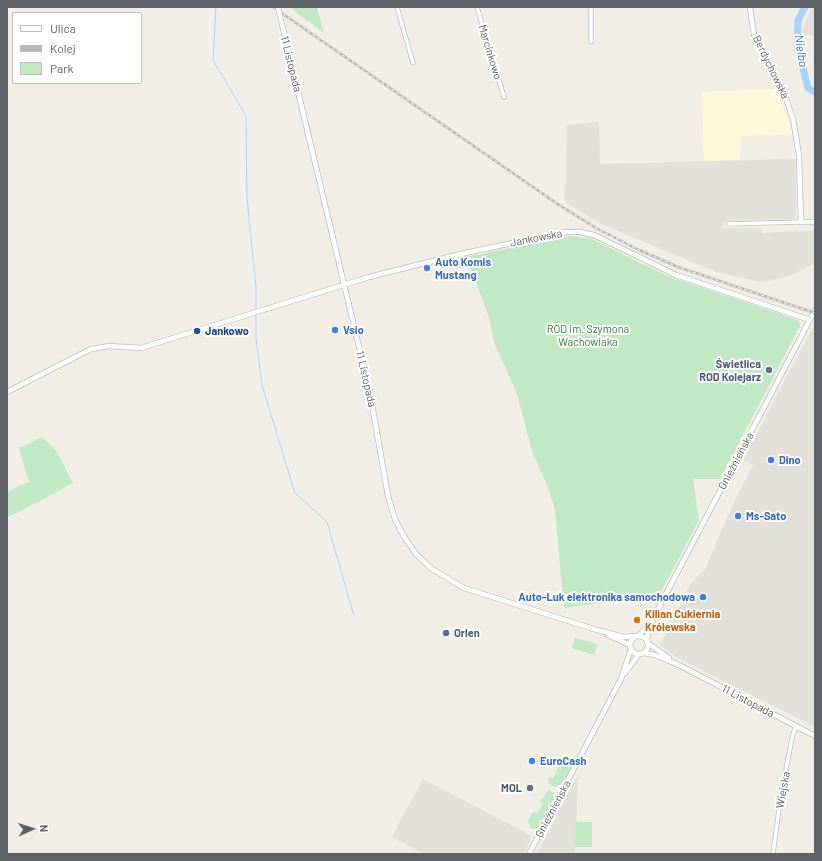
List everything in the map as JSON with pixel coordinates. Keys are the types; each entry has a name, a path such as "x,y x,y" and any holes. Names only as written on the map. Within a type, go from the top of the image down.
{"main road":[{"name":"11 Listopada","path":"278,7 370,393 390,504 397,525 411,548 438,574 464,588 597,630 624,637 637,636 648,642 681,666"},
{"name":"Berdychowska","path":"750,7 754,35 784,93 793,119 799,155 801,222"},
{"path":"801,222 815,222"},
{"name":"Jankowska","path":"7,392 91,349 109,346 141,348 344,285 465,253 556,234 580,232 600,238 687,279 810,320"},
{"name":"Gnieźnieńska","path":"529,854 621,680 648,642 648,632 657,611 815,310"},
{"name":"Gnieźnieńska","path":"621,680 630,647 657,611"},
{"name":"11 Listopada","path":"597,630 641,653 653,654 681,666 815,736"}],"street":[{"path":"397,7 413,63"},
{"name":"Marcinkowo","path":"477,7 504,97"},
{"path":"591,7 591,42"},
{"path":"728,224 801,222"},
{"name":"Wiejska","path":"773,854 783,788 796,727"}],"shaded area":[{"path":"812,7 815,7 815,37 802,32"},
{"path":"778,89 793,135 741,136 740,160 704,161 702,92"},
{"path":"599,122 600,164 795,159 796,216 794,219 724,221 723,228 761,228 762,234 773,232 815,231 815,263 792,275 763,282 719,273 601,224 565,202 567,125"},
{"path":"815,323 815,727 676,657 660,645 691,583 705,569 734,502 753,465 743,460"},
{"path":"578,777 575,854 537,854 576,778"},
{"path":"423,779 530,835 531,839 524,854 425,854 392,837"}],"green space":[{"path":"291,7 317,7 324,33 292,9"},
{"name":"ROD im. Szymona Wachowiaka","path":"569,236 590,238 667,276 798,320 800,326 720,479 693,479 699,520 659,595 564,608 555,510 549,490 532,451 517,394 494,342 489,317 466,257"},
{"path":"42,437 56,450 73,483 7,518 7,492 29,482 19,448"},
{"path":"575,638 597,644 594,655 572,648"},
{"path":"566,758 574,763 562,784 557,787 552,786 548,780 550,777 553,778 563,759"},
{"path":"549,790 555,794 554,799 539,827 537,829 531,829 528,821 533,812 538,813 543,804 540,802"},
{"path":"576,822 592,822 592,847 575,847"}],"waterway":[{"path":"216,7 213,60 246,116 247,198 256,288 256,309"},
{"name":"Nielba","path":"805,7 798,20 797,44 808,88 815,92"},
{"path":"256,316 256,339 262,385 293,487 295,493 327,522 354,616"}],"railway":[{"path":"273,7 556,203 596,228 639,250 678,267 815,313"}],"place":[{"name":"Auto Komis Mustang","path":"427,268"},
{"name":"Vsio","path":"335,330"},
{"name":"Jankowo","path":"197,331"},
{"name":"Świetlica ROD Kolejarz","path":"769,370"},
{"name":"Dino","path":"771,460"},
{"name":"Ms-Sato","path":"738,516"},
{"name":"Auto-Luk elektronika samochodowa","path":"703,597"},
{"name":"Kilian Cukiernia Królewska","path":"637,620"},
{"name":"Orlen","path":"446,633"},
{"name":"EuroCash","path":"532,761"},
{"name":"MOL","path":"530,788"}]}
